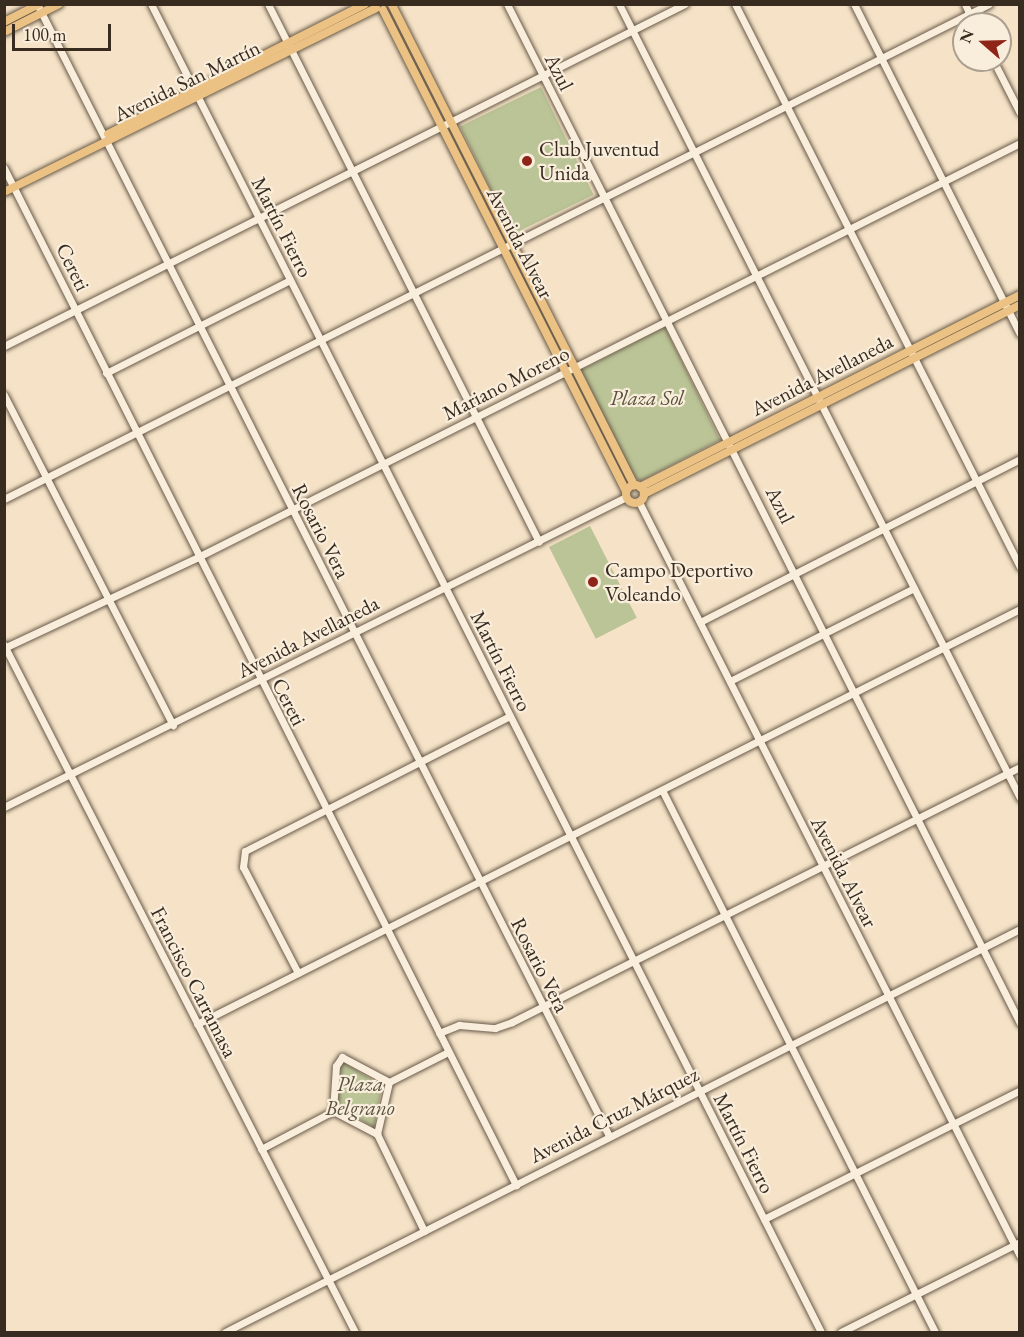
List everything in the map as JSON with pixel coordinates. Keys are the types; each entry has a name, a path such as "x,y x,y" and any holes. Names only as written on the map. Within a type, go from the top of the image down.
{"main road":[{"path":"4,22 39,7 59,4"},
{"name":"Avenida San Martín","path":"289,47 365,4"},
{"name":"Avenida San Martín","path":"4,192 10,185 289,47 378,7 392,5"},
{"name":"Avenida Alvear","path":"392,5 635,493"},
{"path":"4,32 39,7"},
{"name":"Avenida Alvear","path":"378,7 442,127 565,372 635,493"},
{"name":"Avenida Avellaneda","path":"635,493 1006,307 1020,295"},
{"name":"Avenida Avellaneda","path":"1006,307 1020,305"}],"street":[{"name":"Martín Fierro","path":"151,4 822,1332"},
{"path":"268,4 539,542"},
{"name":"Azul","path":"507,4 796,573 1020,1023"},
{"path":"619,4 1020,798"},
{"path":"4,346 685,4"},
{"path":"735,4 1020,567"},
{"path":"854,4 1020,334"},
{"path":"974,12 989,4"},
{"name":"Rosario Vera","path":"39,7 609,1136"},
{"path":"4,499 952,23"},
{"path":"999,72 1020,113"},
{"name":"Mariano Moreno","path":"5,647 198,557 1020,143"},
{"name":"Cereti","path":"4,168 10,185 76,311 260,681 516,1185"},
{"path":"106,373 290,280"},
{"path":"4,395 172,725"},
{"path":"700,622 1020,459"},
{"name":"Avenida Avellaneda","path":"4,807 635,493"},
{"name":"Avenida Alvear","path":"635,493 886,995 952,1124 1017,1243 1020,1256"},
{"path":"730,681 914,588"},
{"path":"197,1024 1020,609"},
{"name":"Francisco Carramasa","path":"5,647 72,773 197,1024 355,1332"},
{"path":"298,973 243,867 243,856 249,848 510,716"},
{"path":"440,1033 459,1025 501,1027 820,865 1020,767"},
{"path":"662,790 792,1044 935,1332"},
{"name":"Avenida Cruz Márquez","path":"225,1332 1020,929"},
{"path":"376,1134 389,1082 448,1052"},
{"path":"333,1112 336,1065 342,1057 389,1082"},
{"path":"764,1219 1020,1090"},
{"path":"261,1149 333,1112"},
{"path":"333,1112 376,1134 424,1231"},
{"path":"841,1332 1017,1243"}],"green space":[{"name":"Club Juventud Unida","path":"541,87 594,195 513,234 460,126"},
{"name":"Plaza Sol","path":"665,327 720,440 641,481 632,476 581,370"},
{"name":"Campo Deportivo Voleando","path":"590,526 637,618 596,639 549,547"},
{"name":"Plaza Belgrano","path":"345,1063 382,1086 374,1128 337,1104 341,1065"}],"place":[{"name":"Club Juventud Unida","path":"527,161"},
{"name":"Campo Deportivo Voleando","path":"593,582"}]}
